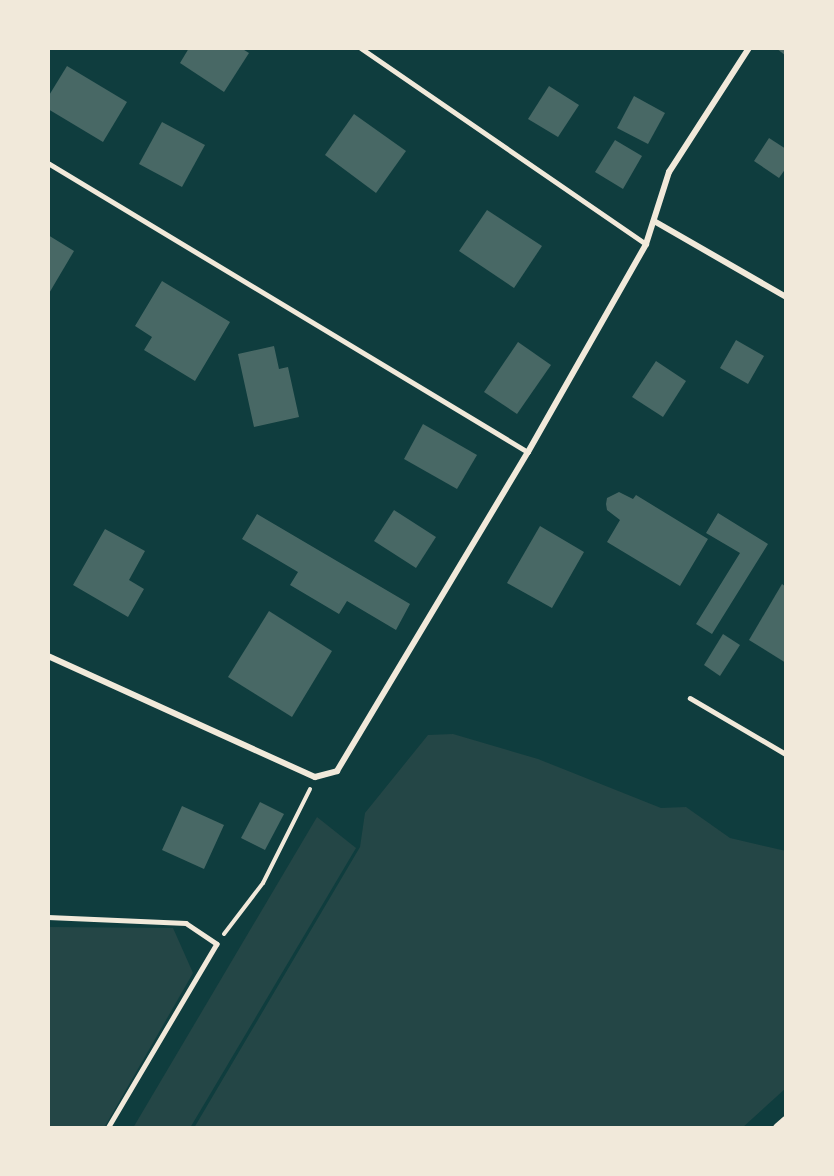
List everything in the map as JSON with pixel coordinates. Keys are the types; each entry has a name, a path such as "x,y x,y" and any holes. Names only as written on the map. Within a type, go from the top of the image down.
{"street":[{"path":"48,656 315,777 337,771 528,452 646,244 669,172 749,48"},
{"path":"654,221 786,297"},
{"path":"778,1128 786,1121"}],"lane":[{"path":"361,48 646,244"},
{"path":"48,163 528,452"},
{"path":"690,698 786,754"},
{"path":"48,916 186,923 217,944 108,1128"}],"path":[{"path":"217,944 263,883 315,777"}],"shaded area":[{"path":"453,734 538,759 661,808 686,807 730,838 786,851 786,1088 742,1128 194,1128 360,847 365,813 428,735"},
{"path":"317,817 356,848 190,1128 133,1128"},
{"path":"48,927 173,928 193,973 104,1128 48,1128"}],"building":[{"path":"189,48 241,48 249,53 224,92 180,63"},
{"path":"776,48 786,48 786,56"},
{"path":"67,66 127,102 103,142 48,109 48,97"},
{"path":"549,86 579,105 558,137 528,119"},
{"path":"634,96 665,113 648,144 617,128"},
{"path":"354,114 406,151 376,193 325,155"},
{"path":"162,122 205,145 182,187 139,164"},
{"path":"769,138 786,149 786,168 779,178 754,161"},
{"path":"615,140 642,156 623,189 595,172"},
{"path":"487,210 542,246 514,288 459,251"},
{"path":"48,235 74,251 48,295"},
{"path":"162,281 230,322 195,381 144,350 152,337 135,326"},
{"path":"736,340 764,356 748,384 720,368"},
{"path":"518,342 551,365 517,414 484,392"},
{"path":"274,346 279,369 288,367 299,417 254,427 238,354"},
{"path":"656,361 686,381 663,417 632,397"},
{"path":"423,424 477,455 457,489 404,459"},
{"path":"619,492 633,499 636,495 708,539 680,586 607,542 620,520 607,510 607,498"},
{"path":"394,510 436,537 416,568 374,541"},
{"path":"718,513 768,544 712,634 696,624 740,553 706,533"},
{"path":"257,514 410,604 396,630 347,601 339,614 290,585 298,572 242,539"},
{"path":"540,526 584,552 552,608 507,583"},
{"path":"105,529 145,551 129,580 144,589 128,617 73,585"},
{"path":"782,584 786,587 786,663 749,640"},
{"path":"269,611 332,651 292,717 228,677"},
{"path":"723,634 740,645 720,676 704,665"},
{"path":"260,802 284,814 265,850 241,838"},
{"path":"182,806 224,825 204,869 162,850"}]}
